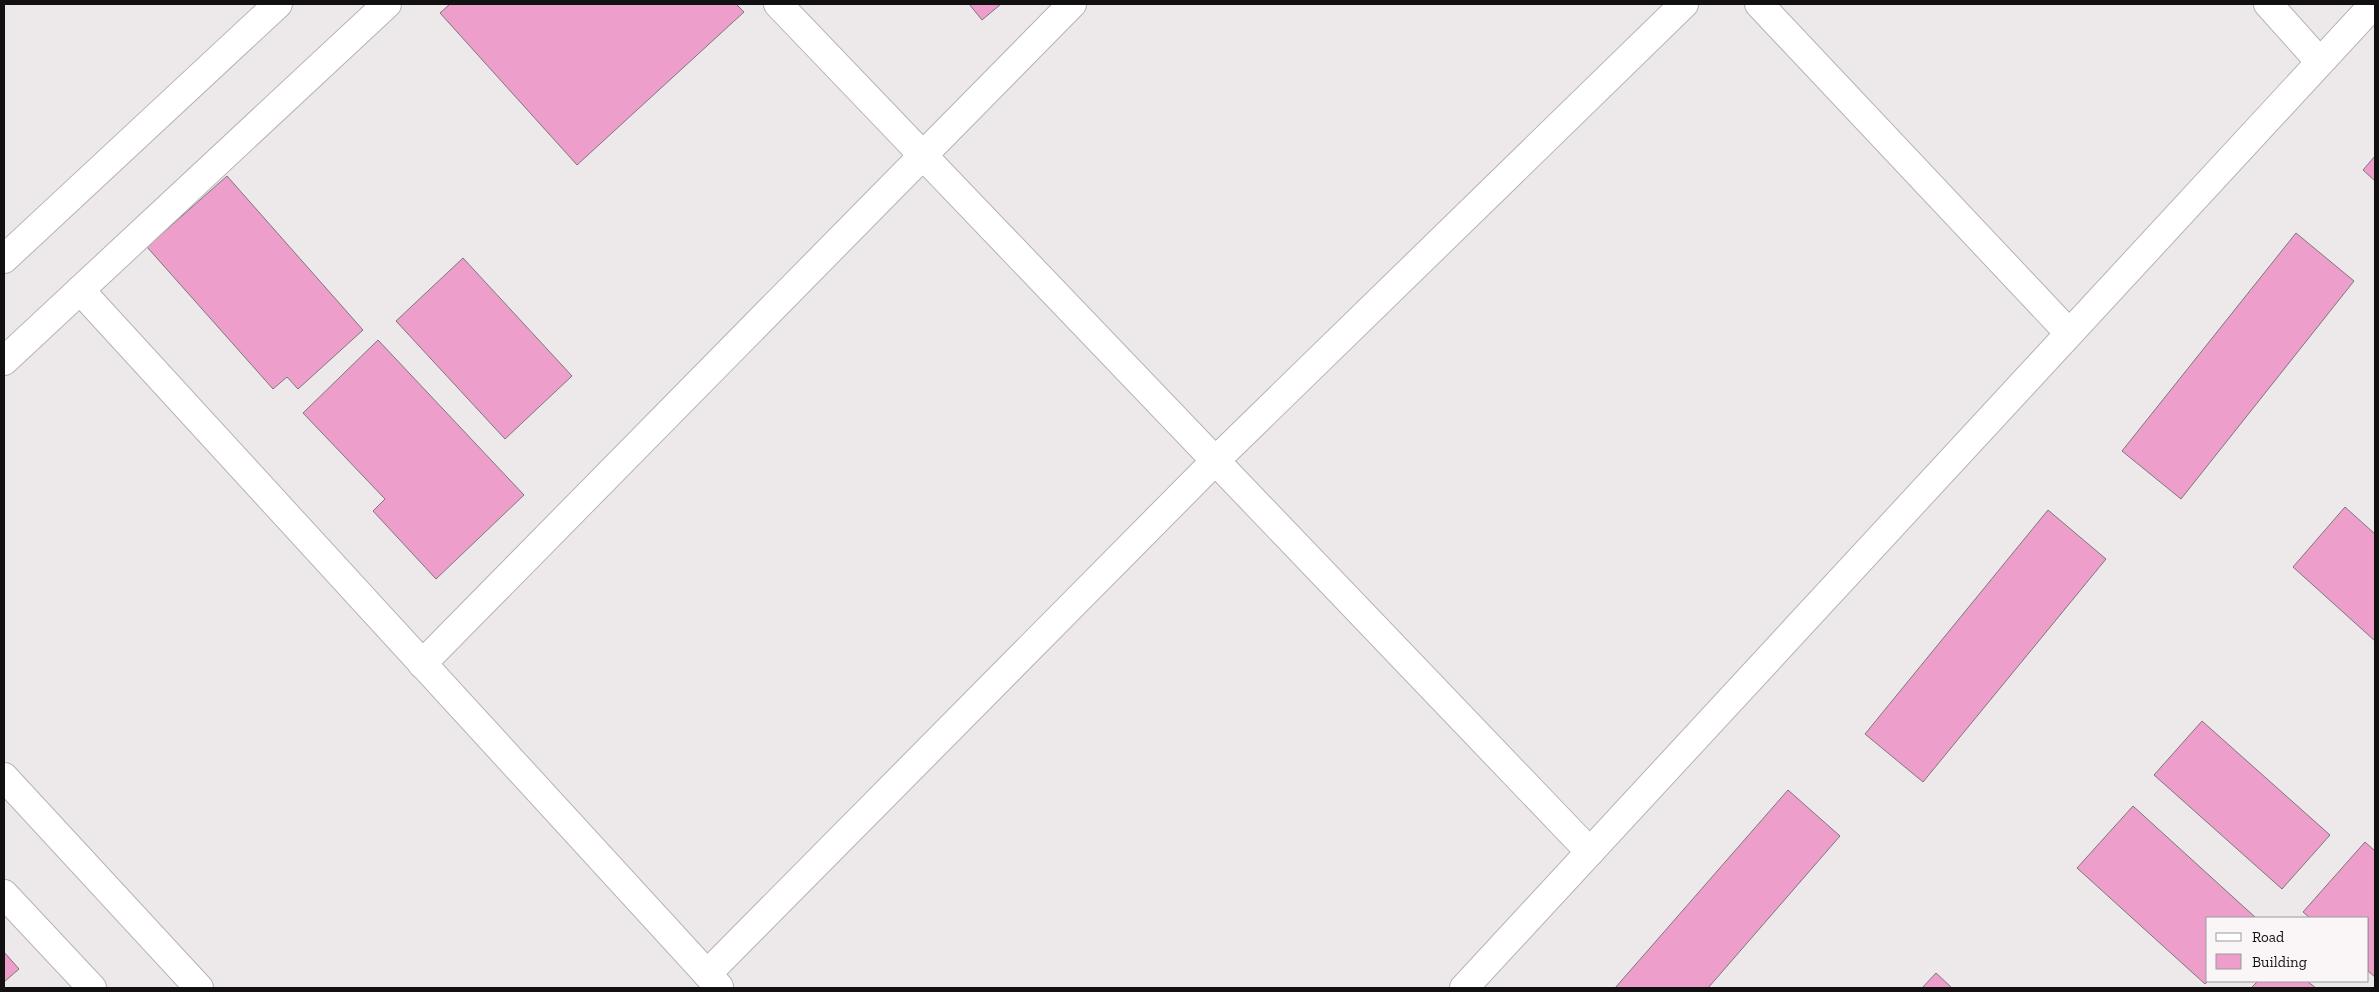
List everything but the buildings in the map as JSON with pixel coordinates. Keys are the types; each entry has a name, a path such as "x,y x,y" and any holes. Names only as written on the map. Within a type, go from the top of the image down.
{"street":[{"path":"4,259 278,4"},
{"path":"4,361 387,4"},
{"path":"778,4 1590,852"},
{"path":"422,664 1072,4"},
{"path":"80,290 713,981 1215,461 1684,4"},
{"path":"1758,4 2069,334"},
{"path":"2268,4 2320,62"},
{"path":"1464,988 2374,4"},
{"path":"4,777 199,988"},
{"path":"4,894 92,988"}]}
